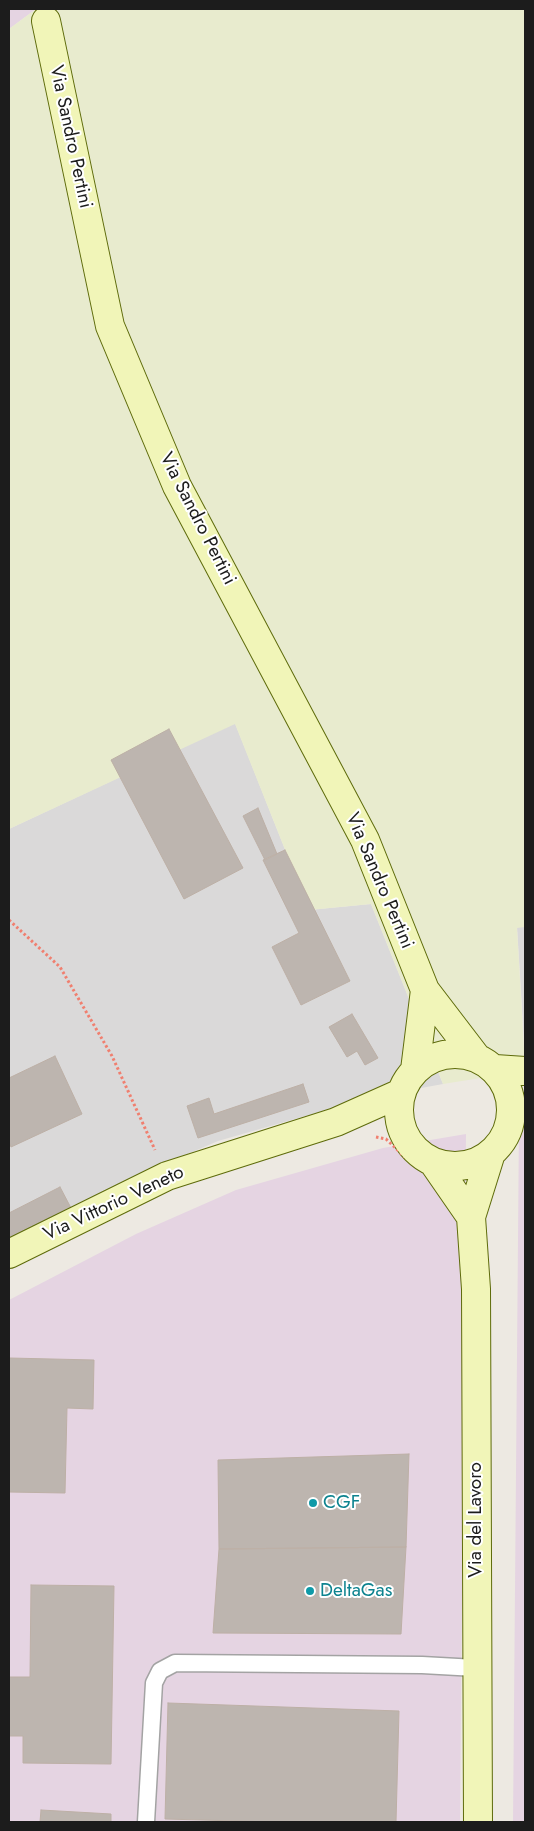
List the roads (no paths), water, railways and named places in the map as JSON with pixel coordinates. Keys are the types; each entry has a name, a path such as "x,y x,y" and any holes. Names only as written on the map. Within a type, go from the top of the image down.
{"main road":[{"name":"Via Sandro Pertini","path":"46,21 110,326 177,486 365,840 425,990"},
{"path":"336,1122 358,1121 379,1124 417,1154 448,1166 463,1166 478,1162 500,1144 518,1114 512,1106 503,1080 486,1064 425,990"},
{"path":"415,1070 425,990"},
{"path":"471,1217 417,1154 401,1126 399,1109 401,1093 407,1080 415,1070 438,1056 464,1054 486,1064 525,1071"},
{"path":"336,1122 401,1093"},
{"name":"Via Vittorio Veneto","path":"9,1254 167,1176 336,1122"},
{"path":"471,1217 491,1153"},
{"name":"Via del Lavoro","path":"471,1217 476,1289 478,1822"}],"lane":[{"path":"146,1822 154,1683 160,1671 175,1663 383,1664 476,1668"}],"place":[{"name":"CGF","path":"313,1503"},
{"name":"DeltaGas","path":"310,1591"}]}
